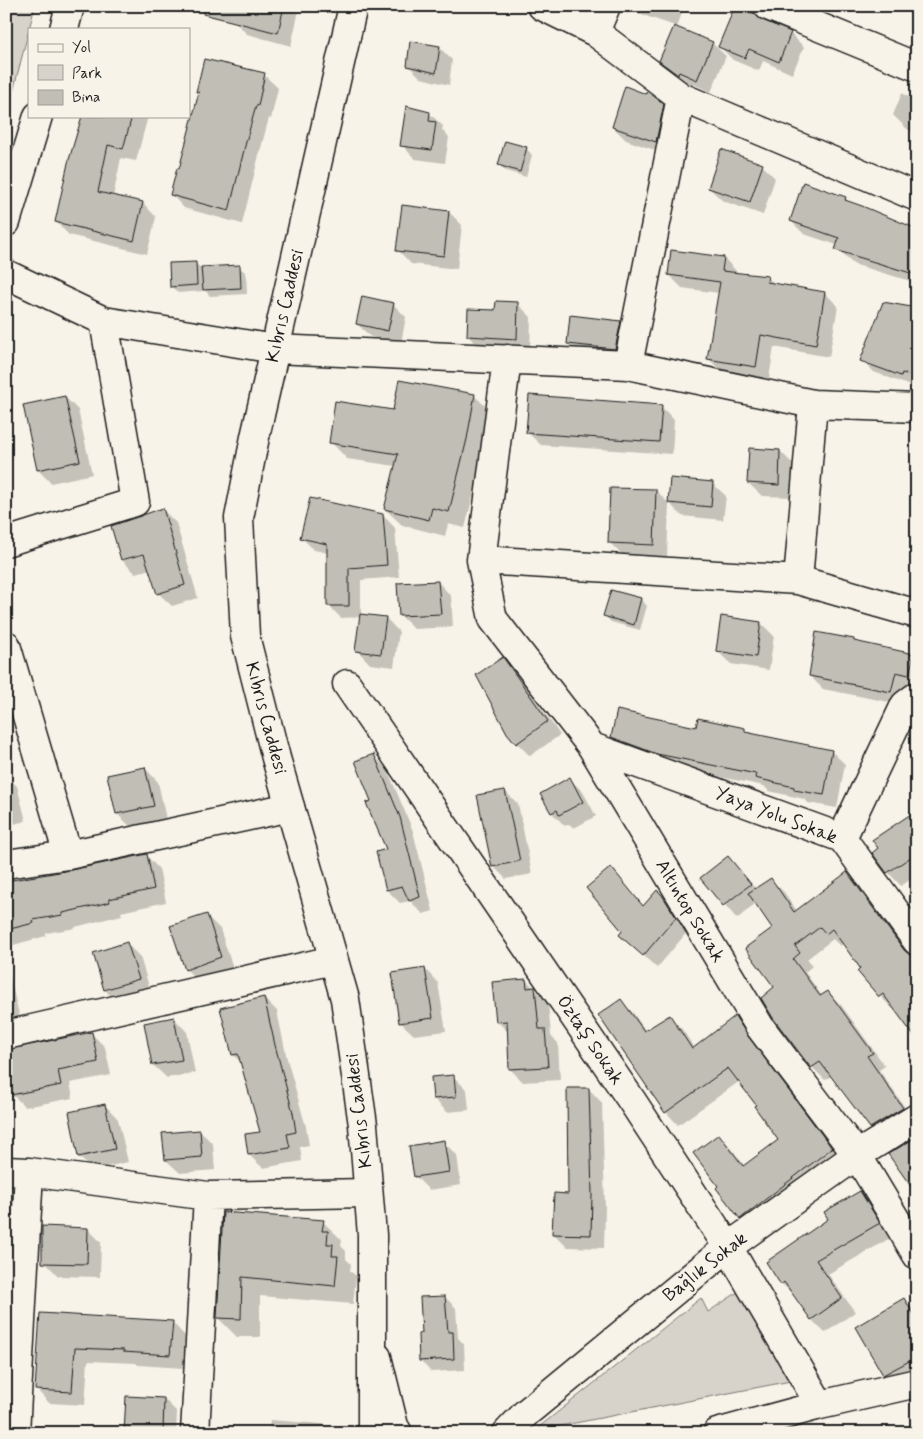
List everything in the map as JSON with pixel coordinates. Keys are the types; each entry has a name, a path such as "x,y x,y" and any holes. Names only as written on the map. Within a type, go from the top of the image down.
{"street":[{"path":"64,28 70,6"},
{"name":"Kıbrıs Caddesi","path":"353,6 275,349 239,518 245,636 290,807 345,999 363,1125 372,1234 372,1433"},
{"path":"542,6 595,32 681,97 917,197"},
{"path":"595,32 606,6"},
{"path":"768,6 917,67"},
{"path":"628,365 681,97"},
{"path":"6,222 37,118"},
{"path":"6,274 104,321 275,349 628,365 813,404 917,408"},
{"path":"6,542 135,502 104,321"},
{"name":"Altıntop Sokak","path":"507,359 481,560 493,619 592,747 760,1028 857,1154 917,1255"},
{"path":"798,580 813,404"},
{"path":"481,560 798,580 917,614"},
{"path":"6,645 68,855"},
{"name":"Öztaş Sokak","path":"347,684 632,1101 728,1247 820,1405"},
{"path":"842,838 906,705 917,696"},
{"name":"Yaya Yolu Sokak","path":"592,747 842,838 917,941"},
{"path":"6,864 68,855 290,807"},
{"path":"6,1035 333,960"},
{"name":"Bağlık Sokak","path":"507,1433 526,1413 728,1247 857,1154 917,1118"},
{"path":"14,1433 18,1172 208,1196 368,1193"},
{"path":"195,1433 208,1196"},
{"path":"373,1339 394,1426 398,1433"},
{"path":"717,1433 820,1405 917,1383"}],"green space":[{"path":"10,6 35,6 6,119 6,22"},
{"path":"744,1288 801,1379 534,1431 701,1298 708,1312"}],"building":[{"path":"204,6 284,6 278,33 203,14"},
{"path":"735,6 791,32 779,62 749,49 745,58 718,47"},
{"path":"674,26 713,42 697,80 679,72 678,75 659,61"},
{"path":"410,41 440,46 436,73 407,66"},
{"path":"204,59 265,73 258,106 256,106 246,142 229,211 170,195 177,168 179,169 199,92 196,92"},
{"path":"625,86 646,94 647,91 664,104 656,142 612,127"},
{"path":"406,106 430,112 429,121 436,122 432,150 400,146"},
{"path":"81,118 131,118 123,149 108,145 98,192 143,202 134,241 55,222 68,163"},
{"path":"505,141 527,147 520,172 498,165"},
{"path":"721,149 763,164 750,202 708,188"},
{"path":"803,182 846,197 845,200 917,229 917,275 835,250 839,238 790,221"},
{"path":"402,205 449,211 444,256 396,251"},
{"path":"671,250 724,257 722,271 768,276 767,282 825,292 816,345 761,335 756,367 707,359 720,282 668,275"},
{"path":"196,262 197,285 170,287 169,263"},
{"path":"240,265 241,288 203,290 201,267"},
{"path":"362,296 394,303 388,331 356,324"},
{"path":"496,301 518,302 517,339 467,336 468,309 495,310"},
{"path":"883,302 917,308 917,377 902,373 901,376 860,361"},
{"path":"570,315 621,321 615,349 567,344"},
{"path":"399,380 475,394 467,439 449,512 432,508 429,520 384,509 398,454 329,443 335,401 393,410"},
{"path":"529,395 662,405 659,442 526,433"},
{"path":"65,396 80,461 37,470 23,405"},
{"path":"749,448 780,450 779,485 747,483"},
{"path":"670,478 713,482 711,507 668,503"},
{"path":"610,488 656,489 654,545 608,543"},
{"path":"310,498 383,514 387,565 349,568 349,606 327,606 327,544 300,538"},
{"path":"163,508 185,585 157,594 144,554 121,560 111,526"},
{"path":"438,581 441,614 399,616 397,583"},
{"path":"611,590 641,598 634,625 603,616"},
{"path":"360,614 386,617 381,654 355,651"},
{"path":"721,616 761,622 756,657 716,651"},
{"path":"816,632 914,654 909,675 896,672 891,692 809,676"},
{"path":"503,657 548,721 516,744 507,733 476,675"},
{"path":"617,710 696,727 698,718 745,728 745,732 832,750 824,795 794,790 794,787 755,778 756,774 657,754 611,737"},
{"path":"374,754 400,817 420,897 409,901 402,886 386,890 376,852 386,849 366,803 371,801 355,761"},
{"path":"145,767 154,806 116,814 107,775"},
{"path":"570,777 583,802 559,815 557,810 551,813 540,794"},
{"path":"505,790 520,861 492,867 477,795"},
{"path":"917,810 917,853 887,873 872,853 878,848 872,840"},
{"path":"147,854 154,889 109,899 110,902 63,913 63,915 33,920 34,923 6,930 6,881"},
{"path":"728,856 751,884 723,906 700,878"},
{"path":"611,867 643,906 657,890 676,917 643,956 619,935 622,931 586,888"},
{"path":"847,872 904,950 910,955 917,956 917,1040 883,994 879,997 857,971 860,968 832,929 826,934 820,927 795,946 800,953 793,959 820,996 828,991 873,1053 867,1056 903,1108 870,1128 820,1062 811,1068 773,1018 761,998 774,987 745,948 772,928 748,893 771,878 794,912"},
{"path":"207,914 221,957 185,970 170,926"},
{"path":"127,942 139,979 104,990 93,953"},
{"path":"425,968 433,1018 399,1023 392,973"},
{"path":"526,979 527,988 535,987 539,1029 545,1029 548,1067 509,1069 507,1021 496,1022 492,982"},
{"path":"264,997 296,1132 287,1134 290,1148 248,1155 245,1134 260,1132 238,1054 232,1055 220,1008"},
{"path":"621,999 644,1031 670,1015 692,1049 735,1016 832,1148 740,1219 716,1188 718,1186 693,1153 719,1134 743,1166 778,1140 754,1106 756,1105 728,1068 665,1113 598,1015"},
{"path":"174,1017 182,1060 152,1065 144,1023"},
{"path":"92,1032 98,1062 58,1070 61,1085 11,1095 6,1072 6,1050"},
{"path":"454,1075 456,1097 433,1099 431,1077"},
{"path":"567,1088 589,1088 592,1194 591,1235 552,1234 554,1193 568,1194"},
{"path":"105,1104 115,1149 78,1157 69,1112"},
{"path":"200,1130 202,1157 165,1160 162,1133"},
{"path":"917,1137 917,1195 888,1154"},
{"path":"444,1140 449,1172 414,1177 409,1146"},
{"path":"860,1191 880,1223 816,1260 842,1298 811,1320 784,1282 781,1285 766,1262 828,1219 824,1212"},
{"path":"223,1212 324,1220 322,1231 328,1231 327,1244 333,1244 332,1256 338,1256 335,1286 242,1277 241,1319 217,1318"},
{"path":"42,1226 88,1228 87,1264 42,1263"},
{"path":"445,1296 448,1332 453,1332 454,1359 419,1361 418,1334 422,1333 420,1297"},
{"path":"904,1298 917,1320 917,1357 883,1375 855,1327"},
{"path":"40,1313 173,1321 170,1355 123,1352 124,1350 75,1348 72,1392 35,1390"},
{"path":"126,1396 164,1398 163,1433 124,1433"}]}
